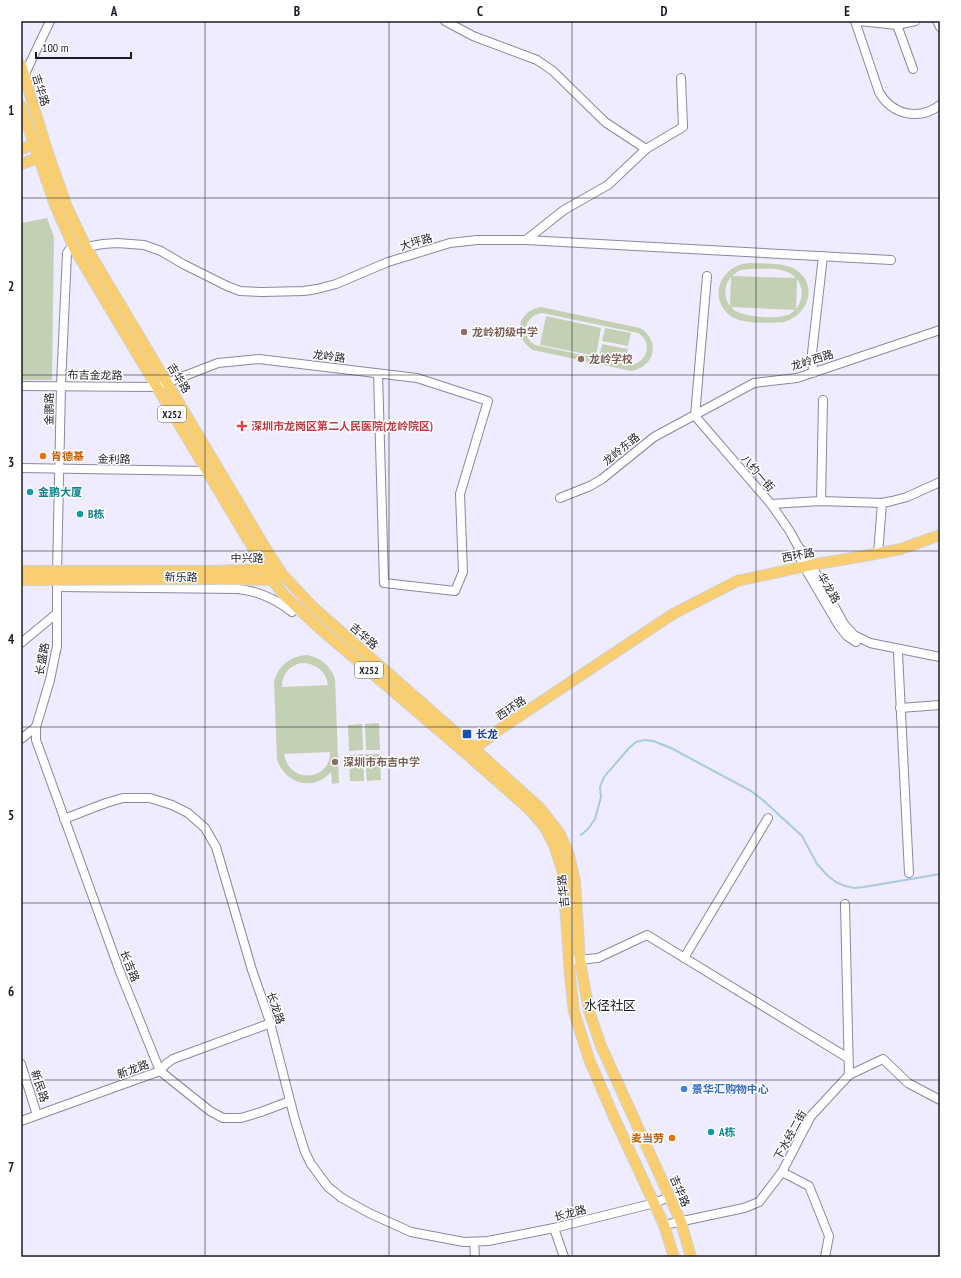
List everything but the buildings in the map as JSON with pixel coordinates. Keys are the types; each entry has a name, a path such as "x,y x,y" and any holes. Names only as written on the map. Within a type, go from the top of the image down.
{"main road":[{"name":"吉华路","path":"21,65 23,77 47,150 68,206 86,247 282,574 313,607 475,753 544,826 554,845 564,873 569,961 574,1012 589,1059 664,1225 674,1257"},
{"name":"吉华路","path":"21,106 56,209 74,248 272,580 297,607 330,637 475,753 540,808 560,834 569,855 575,882 580,961 589,1011 601,1046 681,1222 691,1257"},
{"path":"21,149 33,145"},
{"path":"21,164 38,158"},
{"name":"西环路","path":"475,753 608,662 722,594 740,586 809,567 901,549 940,535"},
{"name":"西环路","path":"809,567 853,563 902,554 940,540"},
{"name":"中兴路","path":"21,579 215,575 265,569 282,574"},
{"name":"中兴路","path":"21,573 215,575 272,580"},
{"path":"272,580 282,574"}],"street":[{"path":"23,77 50,21"},
{"path":"445,21 473,36 537,60 553,72 605,122 646,149"},
{"path":"855,21 878,92 885,102 900,112 912,114 929,112 940,105"},
{"path":"859,21 897,25 915,21"},
{"path":"937,21 940,27"},
{"path":"897,25 913,69"},
{"path":"526,240 564,210 608,184 646,149 683,127 681,78"},
{"name":"大坪路","path":"86,247 117,243 144,246 160,251 227,286 240,290 283,292 304,291 336,284 388,262 450,243 477,240 526,240 891,260"},
{"name":"金鹏路","path":"57,580 61,385 67,253 68,250 74,248"},
{"path":"813,372 812,352 823,256"},
{"path":"695,416 707,276"},
{"name":"龙岭西路","path":"695,416 754,383 797,378 940,330"},
{"name":"龙岭路","path":"167,383 218,362 259,359 378,373 417,378 488,401 460,494 463,572 455,591 384,584 378,373"},
{"name":"布吉金龙路","path":"21,386 61,385 156,387 167,383"},
{"path":"821,501 823,400"},
{"name":"龙岭东路","path":"560,498 590,486 602,479 654,437 695,416"},
{"name":"八约一街","path":"695,416 771,504 789,530 799,548"},
{"name":"金利路","path":"21,468 206,471"},
{"path":"771,504 821,501 882,503 907,497 940,482"},
{"path":"878,554 882,503"},
{"name":"华龙路","path":"799,548 798,554 809,567 844,624 854,635 870,643 940,657"},
{"name":"华龙路","path":"809,567 839,626 847,636 857,643 869,648 940,662"},
{"path":"21,573 57,580"},
{"path":"21,579 57,580"},
{"name":"新乐路","path":"57,580 248,590 263,594 282,604 292,612 297,607"},
{"name":"长盛路","path":"36,727 50,680 57,646 57,580"},
{"path":"21,643 56,614"},
{"path":"898,653 909,873"},
{"path":"900,708 940,705"},
{"path":"21,739 36,727"},
{"name":"长吉路","path":"36,727 36,740 64,819 120,972 160,1071 210,1111 223,1118 241,1118 262,1112 290,1101"},
{"name":"长龙路","path":"64,819 106,802 123,798 150,798 172,805 188,813 205,828 216,847 252,970 270,1023 299,1133 311,1164 328,1187 342,1198 369,1213 411,1232 464,1242 474,1242 488,1241 554,1228 654,1203 670,1197"},
{"path":"684,958 768,818"},
{"path":"845,904 849,1075"},
{"path":"569,961 598,958 647,935 848,1058"},
{"name":"新龙路","path":"21,1120 37,1116 160,1071 173,1059 270,1023"},
{"name":"下水经二街","path":"681,1222 744,1208 759,1202 782,1172 811,1116 849,1075 883,1059 908,1083 940,1100"},
{"name":"新民路","path":"21,1064 37,1116"},
{"path":"782,1172 808,1186 829,1236 825,1257"},
{"path":"664,1225 681,1222"},
{"path":"554,1228 564,1257"},
{"path":"474,1242 476,1257"}],"green space":[{"path":"47,218 54,237 52,380 21,380 21,222"},
{"path":"749,263 771,264 793,268 801,274 806,281 808,298 805,306 800,313 784,322 752,322 734,318 725,311 720,303 719,294 720,285 724,277 730,270 739,265","holes":["774,269 791,274 796,278 732,276 740,270","731,277 730,306 725,295 727,284","797,279 801,287 802,294 796,309","731,307 795,310 786,316 779,317 748,315"]},
{"path":"541,307 640,328 647,333 653,346 650,359 639,369 631,371 533,350 526,345 522,338 520,325 522,319 533,309","holes":["542,313 638,333 646,341 647,346 645,356 637,363 631,365 535,345 527,337 526,327 531,318"]},
{"path":"546,316 601,328 596,356 540,345"},
{"path":"605,328 631,333 628,346 602,341"},
{"path":"602,344 628,349 625,362 599,357"},
{"path":"307,655 321,660 328,666 335,679 339,783 332,784 331,772 316,782 308,783 293,780 281,768 277,760 274,681 279,670 286,662 295,657","holes":["301,663 316,666 323,672 328,685 282,687 283,678 287,671 293,666","330,752 329,762 324,769 317,774 309,776 301,775 293,771 287,764 284,754"]},
{"path":"379,723 380,750 366,750 365,724"},
{"path":"362,724 363,750 349,751 348,725"},
{"path":"363,754 364,781 350,781 349,755"},
{"path":"365,754 380,754 381,780 367,781"}],"waterway":[{"path":"581,835 588,829 595,819 601,797 600,787 604,777 629,748 636,742 645,740 653,741 671,748 751,791 802,836 817,864 836,882 854,888 940,874"}],"place":[{"name":"龙岭初级中学","path":"464,332"},
{"name":"龙岭学校","path":"581,359"},
{"name":"深圳市龙岗区第二人民医院(龙岭院区)","path":"242,426"},
{"name":"肯德基","path":"43,456"},
{"name":"金鹏大厦","path":"30,492"},
{"name":"B栋","path":"80,514"},
{"name":"长龙","path":"467,734"},
{"name":"深圳市布吉中学","path":"335,762"},
{"name":"景华汇购物中心","path":"684,1089"},
{"name":"A栋","path":"711,1132"},
{"name":"麦当劳","path":"672,1138"}],"district":[{"name":"水径社区","path":"610,1005"}]}
